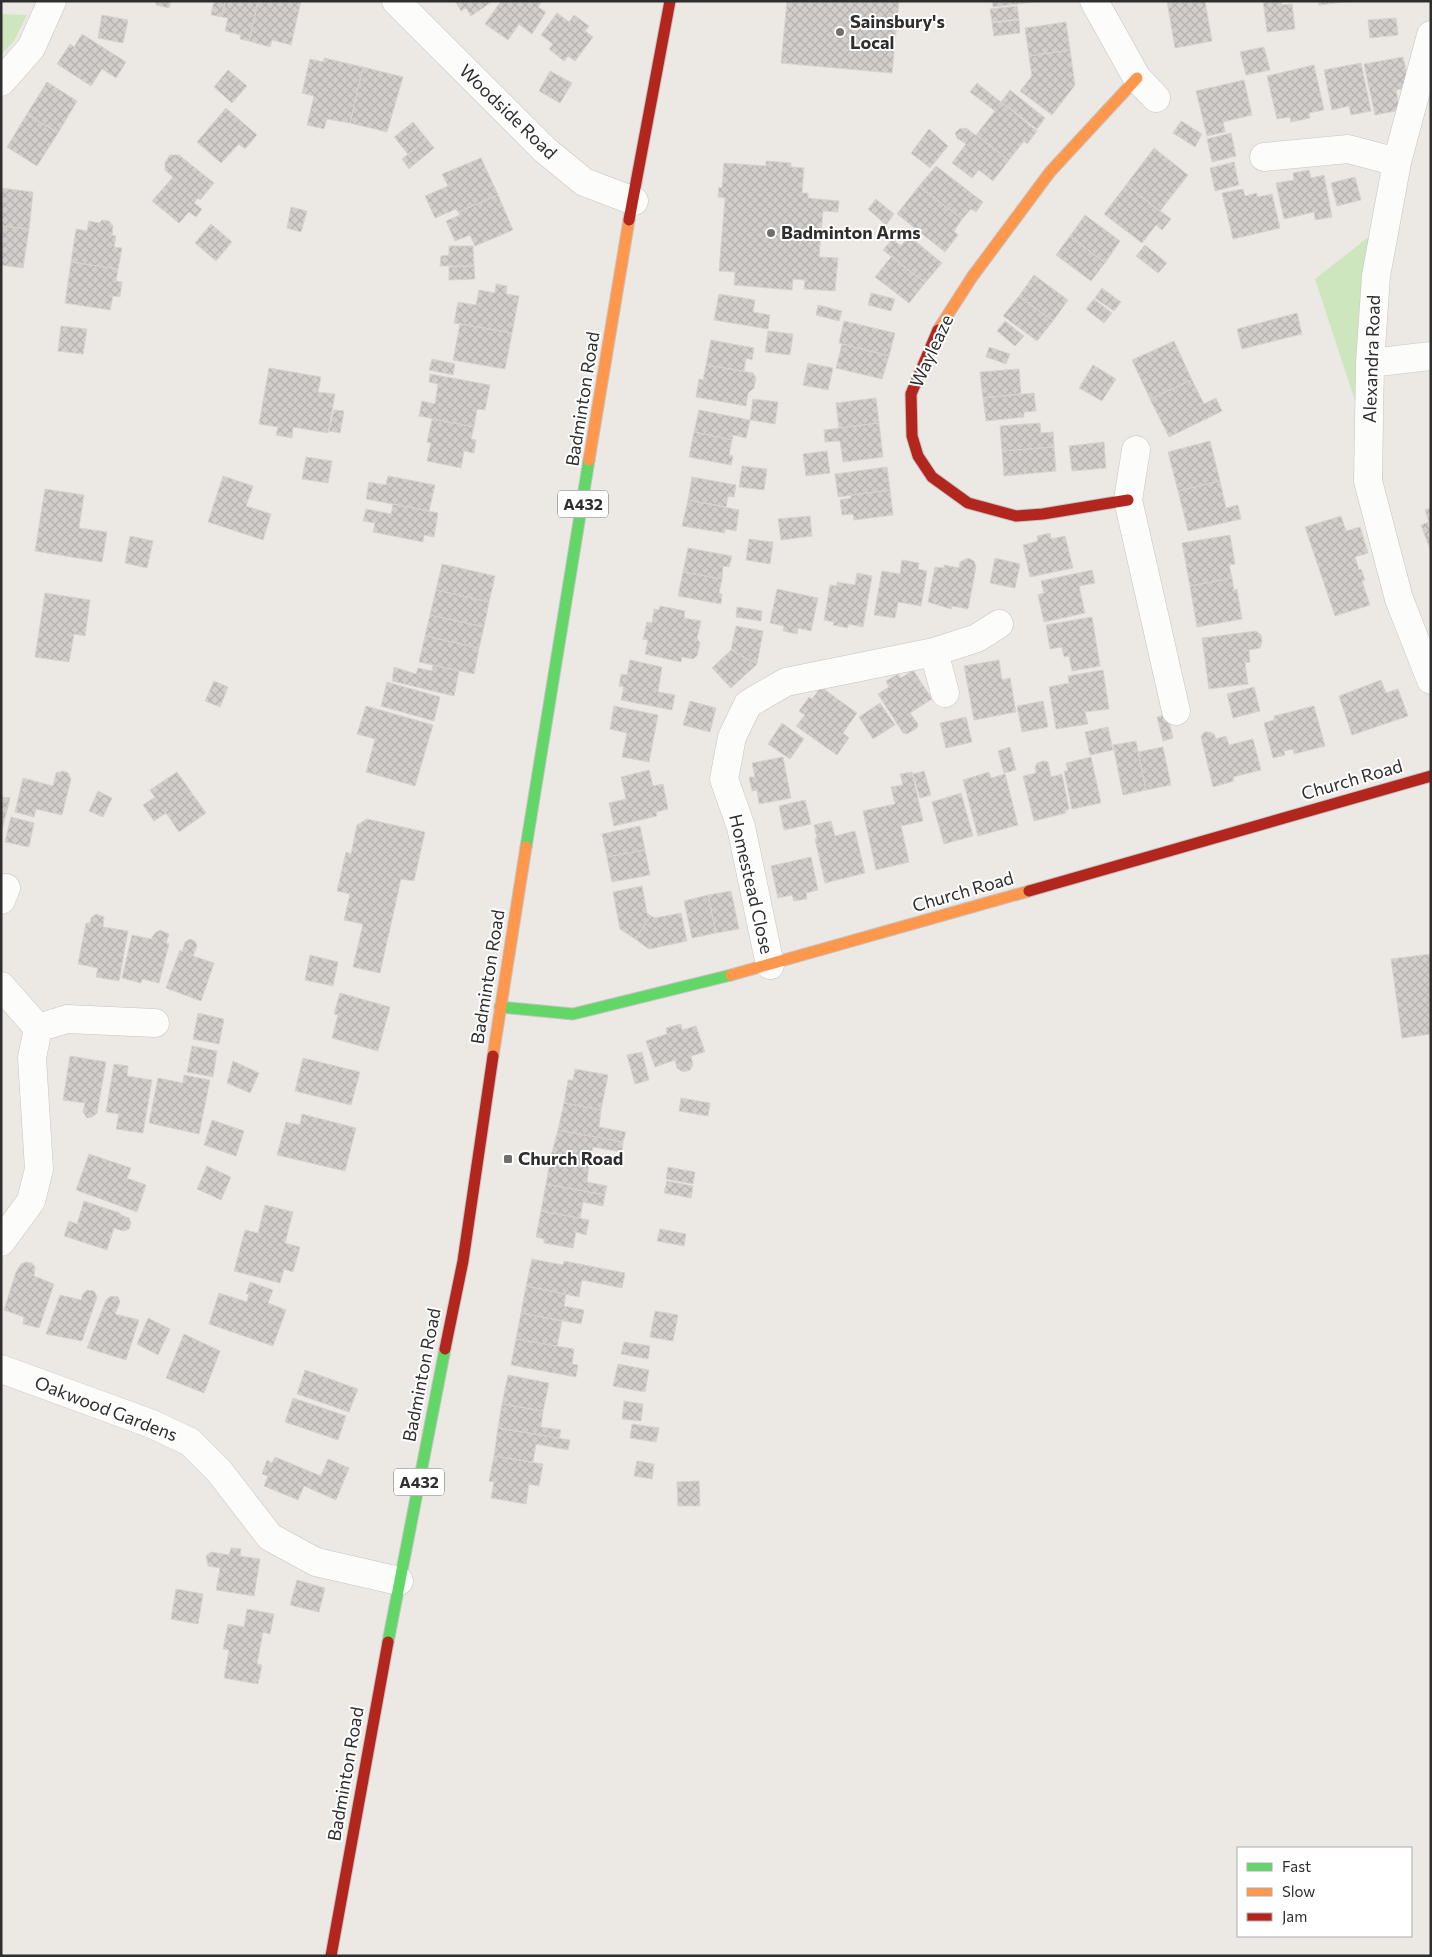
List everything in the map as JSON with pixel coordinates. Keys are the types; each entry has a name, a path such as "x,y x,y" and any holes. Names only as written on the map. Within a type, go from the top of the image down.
{"main road":[{"name":"Badminton Road","path":"331,1956 399,1581 463,1261 500,1007 634,200 636,176 670,1"},
{"name":"Wayleaze","path":"1128,500 1043,514 1016,516 968,503 932,476 918,456 912,436 911,394 938,329 972,277 1050,172 1136,78"},
{"name":"Church Road","path":"500,1007 573,1014 770,965 1431,776"}],"street":[{"path":"1,82 32,48 52,1"},
{"name":"Woodside Road","path":"396,1 545,150 584,182 634,200"},
{"path":"1094,1 1136,78 1156,98"},
{"name":"Alexandra Road","path":"1431,35 1397,162 1376,276 1370,363 1368,481 1399,600 1431,680"},
{"path":"1264,157 1348,149 1397,162"},
{"path":"1370,363 1431,356"},
{"path":"1136,450 1128,500 1176,712"},
{"name":"Homestead Close","path":"770,965 741,827 724,779 732,737 748,704 786,682 934,652 977,638 999,624"},
{"path":"934,652 945,694"},
{"path":"1,986 38,1028"},
{"path":"38,1028 67,1019 154,1023"},
{"path":"1,1242 31,1201 39,1169 32,1058 38,1028"},
{"name":"Oakwood Gardens","path":"1,1369 152,1424 190,1442 219,1471 270,1537 316,1562 399,1581"}],"green space":[{"path":"1,14 27,15 14,41 1,55"},
{"path":"1375,232 1357,407 1315,279"}],"building":[{"path":"156,1 171,1 169,8 156,5"},
{"path":"214,1 225,1 222,17 211,15"},
{"path":"225,1 258,1 249,41 240,39 241,35 225,31 228,18 222,17"},
{"path":"258,1 301,1 291,45 272,40 270,47 249,41"},
{"path":"455,1 493,1 471,16 466,8 461,11"},
{"path":"501,1 542,1 538,7 546,12 532,34 519,24 508,40 485,24"},
{"name":"Sainsbury's Local","path":"787,1 899,1 892,73 781,63"},
{"path":"992,1 1034,1 1034,2 993,7"},
{"path":"1167,1 1205,1 1212,41 1175,48"},
{"path":"1263,1 1282,1 1282,5 1292,4 1295,29 1267,32"},
{"path":"1318,1 1351,1 1319,5"},
{"path":"1017,6 1019,19 992,22 990,9"},
{"path":"557,13 569,22 574,15 589,26 585,31 593,37 575,61 568,56 564,61 549,49 553,44 541,35"},
{"path":"102,15 128,20 123,43 98,38"},
{"path":"1396,18 1398,35 1370,38 1368,20"},
{"path":"1019,20 1020,33 994,36 992,23"},
{"path":"1066,22 1070,50 1029,56 1025,28"},
{"path":"82,34 126,62 116,78 102,69 91,86 57,64 70,44 74,47"},
{"path":"1264,47 1270,70 1246,75 1240,52"},
{"path":"1070,50 1075,85 1052,115 1020,91 1032,76 1029,56"},
{"path":"1403,57 1410,87 1396,90 1400,110 1375,115 1364,64"},
{"path":"324,58 363,67 350,123 327,119 324,129 307,125 314,96 302,93 310,59 324,62"},
{"path":"1361,63 1371,111 1351,115 1349,106 1332,110 1324,70"},
{"path":"1314,65 1324,110 1309,113 1310,118 1291,122 1290,117 1277,119 1267,76"},
{"path":"363,67 403,77 387,132 350,123"},
{"path":"228,70 247,86 232,103 214,87"},
{"path":"550,71 572,83 560,103 539,91"},
{"path":"1244,80 1252,115 1223,122 1225,132 1207,136 1196,91"},
{"path":"47,82 77,101 58,133 27,114"},
{"path":"977,83 1037,131 1027,144 1024,141 1009,160 976,135 995,111 970,92"},
{"path":"1010,90 1045,118 1037,129 1001,102"},
{"path":"226,108 257,135 245,149 239,144 221,163 197,142"},
{"path":"27,114 58,133 37,166 7,147"},
{"path":"1181,121 1202,134 1195,147 1173,133"},
{"path":"413,122 427,139 408,154 394,137"},
{"path":"966,128 1009,160 993,181 979,170 972,178 952,163 966,144 957,138 955,133 959,129"},
{"path":"929,129 948,146 930,168 911,153"},
{"path":"1231,133 1236,156 1212,162 1207,139"},
{"path":"427,139 434,148 409,169 402,159"},
{"path":"1154,148 1188,175 1160,211 1126,185"},
{"path":"170,155 179,155 214,183 200,200 198,198 194,203 202,209 196,217 189,212 179,223 152,201 173,177 165,170 165,162"},
{"path":"481,158 498,195 458,212 456,209 435,218 425,196 448,186 442,174"},
{"name":"Badminton Arms","path":"766,161 791,163 791,167 804,168 802,193 808,193 808,198 839,201 838,212 823,211 819,257 838,258 835,291 804,289 805,280 793,279 792,290 734,285 735,272 719,271 725,198 718,197 719,187 722,188 724,163 766,166"},
{"path":"1234,162 1239,185 1215,191 1210,168"},
{"path":"936,166 983,202 976,212 971,209 962,219 919,186"},
{"path":"1309,170 1311,178 1324,175 1332,217 1315,220 1314,212 1284,219 1276,183 1294,180 1293,173"},
{"path":"1355,177 1361,200 1337,206 1331,183"},
{"path":"1126,185 1171,219 1162,230 1156,225 1142,243 1104,214"},
{"path":"919,186 962,219 954,231 958,235 945,252 897,214"},
{"path":"1,188 33,192 29,229 1,226"},
{"path":"1243,189 1245,196 1257,193 1257,197 1272,194 1280,228 1233,239 1222,193"},
{"path":"498,195 513,230 475,246 470,235 455,241 446,221 460,215 458,212"},
{"path":"876,199 894,214 886,225 868,209"},
{"path":"291,207 307,211 301,232 287,228"},
{"path":"1085,215 1120,241 1105,263 1070,236"},
{"path":"102,220 109,221 113,226 112,235 116,236 114,247 122,248 118,269 71,262 76,229 87,231 89,221 99,223"},
{"path":"211,224 232,242 216,261 195,243"},
{"path":"1,226 29,229 23,268 1,265"},
{"path":"909,236 942,263 925,283 883,250 892,239 901,246"},
{"path":"1070,236 1105,263 1091,281 1056,255"},
{"path":"1145,245 1167,263 1158,273 1136,256"},
{"path":"449,246 473,246 474,266 440,266 441,256 449,255"},
{"path":"892,256 925,283 909,303 875,277"},
{"path":"71,262 118,269 116,281 122,282 120,297 113,296 110,310 65,303"},
{"path":"474,266 475,279 449,280 449,267"},
{"path":"1034,275 1068,300 1053,321 1019,296"},
{"path":"496,284 507,286 506,294 519,296 512,333 454,323 458,302 476,305 479,290 495,293"},
{"path":"1102,288 1121,302 1114,311 1095,298"},
{"path":"871,293 895,299 891,311 868,305"},
{"path":"719,294 755,300 753,312 770,315 768,329 714,320"},
{"path":"1019,296 1053,321 1037,341 1003,316"},
{"path":"1094,299 1112,313 1104,323 1086,309"},
{"path":"818,305 842,311 839,321 816,315"},
{"path":"1297,313 1302,334 1242,349 1237,329"},
{"path":"844,321 895,333 889,356 839,343"},
{"path":"1005,321 1024,336 1015,346 997,331"},
{"path":"460,324 512,333 505,369 453,360"},
{"path":"61,326 87,329 83,354 58,351"},
{"path":"768,331 793,334 790,355 765,352"},
{"path":"711,340 754,348 752,360 746,358 744,371 706,365"},
{"path":"1174,341 1192,380 1150,399 1132,360"},
{"path":"842,344 889,356 882,379 836,368"},
{"path":"989,347 1010,354 1006,364 986,357"},
{"path":"432,359 455,364 453,375 429,370"},
{"path":"808,363 833,368 828,390 803,385"},
{"path":"706,365 753,373 756,378 754,388 748,393 746,406 696,397 699,379 703,380"},
{"path":"1093,365 1116,379 1102,401 1079,388"},
{"path":"269,368 321,377 318,392 335,394 328,433 293,427 292,438 276,435 278,427 259,424"},
{"path":"1019,369 1021,394 983,398 980,372"},
{"path":"430,374 490,385 485,410 477,409 474,427 419,416 422,401 435,404 438,384 429,382"},
{"path":"1192,380 1204,404 1216,398 1222,411 1169,437 1150,399"},
{"path":"1034,393 1036,411 1024,412 1024,417 986,421 983,398"},
{"path":"876,398 879,423 839,428 836,403"},
{"path":"753,399 778,402 775,424 750,420"},
{"path":"334,410 344,411 340,433 329,431"},
{"path":"699,410 750,420 746,438 733,435 732,440 694,432"},
{"path":"432,419 474,427 471,439 476,440 474,453 464,451 461,468 427,461 431,443 427,442"},
{"path":"879,423 883,457 843,462 840,441 825,442 824,430"},
{"path":"1040,423 1041,433 1053,432 1054,447 1002,451 1000,426"},
{"path":"694,432 732,440 729,455 733,456 731,465 689,457"},
{"path":"1210,441 1220,481 1178,491 1168,452"},
{"path":"1104,442 1106,468 1072,471 1069,446"},
{"path":"1054,447 1056,471 1004,476 1002,451"},
{"path":"827,451 830,473 806,476 803,454"},
{"path":"306,457 332,461 328,483 302,479"},
{"path":"742,466 767,469 764,490 739,487"},
{"path":"887,467 890,490 838,497 835,474"},
{"path":"223,476 253,486 246,506 271,514 263,540 208,522"},
{"path":"388,476 435,485 429,511 366,499 369,482 386,485"},
{"path":"692,477 736,485 734,497 728,496 726,507 688,500"},
{"path":"1220,481 1226,508 1238,505 1241,519 1188,531 1178,491"},
{"path":"45,489 84,495 79,528 107,532 102,562 35,551"},
{"path":"890,490 893,515 854,520 853,514 842,515 840,500 851,498 851,495"},
{"path":"688,500 739,510 736,531 725,529 725,533 682,526"},
{"path":"393,504 438,513 434,537 424,535 423,542 373,532 375,523 363,521 366,509 391,514"},
{"path":"1431,508 1431,552 1421,525 1429,522 1425,510"},
{"path":"810,516 812,536 781,540 778,519"},
{"path":"1341,516 1346,531 1360,527 1368,553 1355,557 1359,570 1361,569 1365,580 1362,581 1370,605 1335,616 1305,527"},
{"path":"1050,533 1051,539 1065,536 1073,568 1030,577 1023,545 1038,541 1037,536"},
{"path":"1230,535 1235,564 1229,565 1232,578 1190,586 1182,543"},
{"path":"130,536 153,541 147,568 125,563"},
{"path":"749,539 773,542 770,564 746,560"},
{"path":"688,548 732,556 729,567 723,566 722,579 683,572"},
{"path":"968,558 974,561 976,567 968,609 952,606 951,609 928,602 935,567 944,568 944,565 959,568 960,562"},
{"path":"995,558 1020,564 1015,588 990,583"},
{"path":"902,560 919,563 918,569 927,571 921,606 898,602 895,618 874,615 882,571 900,574"},
{"path":"442,564 495,576 489,602 436,590"},
{"path":"1092,570 1095,583 1079,586 1085,613 1044,622 1038,595 1044,593 1041,581"},
{"path":"683,572 722,579 719,593 722,594 721,604 678,596"},
{"path":"857,573 872,576 863,627 848,624 848,628 833,625 834,622 824,620 830,585 837,586 837,582 855,585"},
{"path":"1232,578 1234,590 1237,589 1242,619 1197,627 1190,586"},
{"path":"777,589 818,598 811,631 798,628 797,634 783,631 784,626 770,623"},
{"path":"436,590 489,602 484,627 430,615"},
{"path":"45,593 90,600 85,636 74,634 69,662 35,657"},
{"path":"660,606 685,611 684,618 701,621 697,638 700,643 697,656 693,659 682,657 681,662 645,654 648,640 643,639 647,622 652,623 654,609 659,610"},
{"path":"737,607 762,611 761,621 736,617"},
{"path":"430,615 484,627 479,648 425,636"},
{"path":"1092,617 1100,666 1072,671 1069,656 1064,657 1062,647 1050,649 1046,625"},
{"path":"736,626 763,631 757,664 731,650"},
{"path":"1256,631 1261,635 1262,642 1260,648 1249,650 1250,662 1245,663 1248,684 1209,689 1202,638"},
{"path":"425,636 479,648 474,674 419,662"},
{"path":"731,650 757,664 731,688 712,668"},
{"path":"630,660 662,667 658,692 675,695 672,710 621,700 624,687 619,686 621,674 627,675"},
{"path":"999,660 1002,680 1010,678 1016,712 974,720 964,666"},
{"path":"433,665 459,671 454,696 392,681 394,667 416,674 418,668 432,671"},
{"path":"913,670 932,699 910,713 918,724 917,728 907,734 903,733 878,694 889,687 886,681 898,674 901,678"},
{"path":"1103,670 1109,709 1085,712 1088,724 1056,729 1049,687 1069,683 1068,676"},
{"path":"1381,680 1386,693 1398,689 1408,716 1352,735 1339,696"},
{"path":"214,681 228,687 220,707 205,701"},
{"path":"387,682 440,697 434,721 381,706"},
{"path":"821,687 857,713 843,733 849,738 837,755 796,726 805,715 799,711 809,697 812,699"},
{"path":"1254,687 1260,711 1233,718 1227,694"},
{"path":"690,701 716,708 710,732 683,725"},
{"path":"1043,701 1048,727 1022,732 1017,706"},
{"path":"880,703 895,725 873,739 859,717"},
{"path":"366,706 433,725 415,786 366,772 375,739 357,734"},
{"path":"614,706 658,715 649,762 622,757 627,733 610,729"},
{"path":"1314,706 1325,746 1294,754 1293,749 1284,751 1285,755 1273,758 1264,723 1274,720 1274,716"},
{"path":"1167,714 1173,738 1163,741 1157,717"},
{"path":"966,717 972,742 946,748 940,723"},
{"path":"782,723 804,739 790,759 768,744"},
{"path":"1108,727 1113,750 1090,755 1085,732"},
{"path":"1204,732 1214,734 1216,739 1226,736 1229,745 1253,739 1261,770 1233,777 1234,781 1213,787 1201,737"},
{"path":"1136,741 1146,790 1123,795 1113,745"},
{"path":"1010,747 1016,770 1004,773 998,751"},
{"path":"1163,747 1171,785 1146,790 1138,752"},
{"path":"783,757 791,798 759,804 757,790 752,791 749,777 755,777 752,763"},
{"path":"1091,757 1101,803 1072,809 1064,771 1068,771 1066,763"},
{"path":"1048,762 1051,777 1062,774 1069,809 1065,811 1066,813 1034,821 1023,776 1036,773 1035,767 1037,763"},
{"path":"649,770 653,786 663,784 668,809 656,812 657,816 614,826 609,803 626,799 621,777"},
{"path":"63,771 68,773 71,779 62,815 36,809 34,817 15,812 23,778 53,786 56,773"},
{"path":"924,771 931,795 920,798 913,774"},
{"path":"177,772 206,813 179,832 166,813 154,821 143,805 155,797 150,790"},
{"path":"912,772 923,821 901,826 909,862 876,870 863,811 895,804 891,787 903,785 900,774"},
{"path":"989,772 991,778 1005,774 1018,825 978,836 963,780"},
{"path":"98,791 112,798 103,817 89,811"},
{"path":"961,793 973,836 944,844 932,802"},
{"path":"1,797 10,798 1,834"},
{"path":"805,800 811,824 784,830 779,806"},
{"path":"11,817 34,823 29,847 5,842"},
{"path":"367,819 425,832 414,881 401,879 380,973 353,967 363,924 344,920 350,894 337,891 346,852 351,854 357,825"},
{"path":"831,821 835,836 855,831 865,873 825,883 815,839 817,838 814,825"},
{"path":"640,826 645,850 607,857 602,834"},
{"path":"645,850 650,875 612,882 607,857"},
{"path":"811,857 818,890 806,893 807,899 794,901 792,895 778,898 771,866"},
{"path":"642,886 647,913 651,916 635,939 620,929 613,892"},
{"path":"731,891 739,929 716,933 708,895"},
{"path":"708,895 716,933 692,938 684,901"},
{"path":"681,913 687,941 649,949 635,939 651,916 655,918"},
{"path":"96,914 104,917 103,927 128,931 119,981 96,977 98,968 78,964 86,923 90,923 91,918"},
{"path":"160,930 169,934 166,943 169,944 159,983 142,979 141,983 122,978 132,935 151,939"},
{"path":"190,939 195,941 197,946 193,956 214,963 201,1001 166,988 180,950 182,952 185,942"},
{"path":"1431,954 1431,1034 1402,1038 1391,959"},
{"path":"310,955 338,962 333,986 305,980"},
{"path":"340,993 390,1007 378,1051 332,1038 338,1015 334,1014"},
{"path":"198,1013 224,1019 219,1044 193,1039"},
{"path":"681,1024 682,1030 696,1026 705,1052 691,1056 693,1065 690,1070 683,1072 677,1068 675,1060 655,1067 646,1041 667,1034 666,1028"},
{"path":"192,1046 217,1051 213,1077 187,1072"},
{"path":"642,1052 649,1080 635,1084 627,1055"},
{"path":"70,1056 106,1062 97,1113 92,1117 87,1118 83,1112 85,1103 63,1100"},
{"path":"303,1058 360,1072 351,1105 295,1091"},
{"path":"233,1061 259,1073 250,1093 227,1083"},
{"path":"114,1064 128,1066 127,1076 152,1080 143,1133 116,1129 119,1114 106,1112"},
{"path":"575,1069 608,1075 601,1110 564,1103 568,1080 573,1080"},
{"path":"184,1075 210,1080 199,1134 149,1123 158,1078 183,1083"},
{"path":"681,1098 710,1103 708,1116 679,1111"},
{"path":"564,1103 601,1110 599,1127 626,1132 623,1142 558,1130"},
{"path":"302,1114 356,1128 345,1171 277,1155 286,1122 300,1125"},
{"path":"212,1120 244,1131 236,1156 204,1145"},
{"path":"558,1130 623,1142 622,1152 593,1147 589,1163 551,1156"},
{"path":"89,1154 131,1168 127,1178 146,1185 137,1212 76,1190"},
{"path":"551,1156 589,1163 587,1182 607,1186 605,1195 546,1184"},
{"path":"207,1166 231,1177 221,1200 197,1189"},
{"path":"668,1167 695,1172 693,1184 666,1179"},
{"path":"667,1181 693,1186 691,1198 664,1193"},
{"path":"546,1184 605,1195 603,1206 583,1202 580,1218 541,1211"},
{"path":"84,1201 129,1218 131,1223 129,1229 123,1231 114,1228 107,1250 64,1236 69,1221 77,1224"},
{"path":"265,1205 293,1212 285,1243 300,1247 293,1272 284,1269 280,1283 234,1271 245,1230 258,1233"},
{"path":"541,1211 589,1220 586,1235 576,1232 573,1248 544,1243 544,1239 536,1237"},
{"path":"660,1229 686,1234 684,1246 657,1241"},
{"path":"532,1259 563,1265 564,1261 625,1273 622,1288 582,1280 579,1297 526,1286"},
{"path":"26,1262 32,1263 35,1267 34,1276 54,1284 39,1328 23,1324 24,1317 4,1310 16,1272 21,1264"},
{"path":"250,1282 273,1290 268,1303 286,1310 273,1346 209,1324 219,1293 247,1302 249,1294 246,1294"},
{"path":"526,1286 566,1294 564,1306 584,1310 581,1324 521,1313"},
{"path":"87,1290 94,1291 97,1297 82,1341 46,1334 60,1295 81,1300"},
{"path":"111,1296 118,1297 120,1302 115,1314 139,1320 126,1360 87,1348 106,1300"},
{"path":"655,1311 678,1315 673,1341 650,1337"},
{"path":"521,1313 562,1321 557,1346 516,1339"},
{"path":"148,1318 170,1329 158,1355 137,1344"},
{"path":"184,1334 220,1351 204,1393 166,1378"},
{"path":"516,1339 574,1349 572,1364 578,1365 576,1377 511,1365"},
{"path":"624,1342 650,1346 648,1359 621,1354"},
{"path":"618,1364 649,1370 645,1392 613,1386"},
{"path":"305,1370 358,1389 349,1412 297,1394"},
{"path":"508,1375 549,1383 543,1411 502,1404"},
{"path":"293,1398 346,1416 338,1440 285,1422"},
{"path":"624,1401 643,1404 641,1421 622,1419"},
{"path":"502,1404 543,1411 541,1427 561,1430 559,1438 498,1428"},
{"path":"632,1424 659,1428 656,1442 630,1438"},
{"path":"498,1428 570,1440 568,1450 536,1444 533,1462 494,1456"},
{"path":"494,1456 543,1464 539,1486 529,1484 526,1504 491,1498 494,1482 489,1481"},
{"path":"275,1457 321,1476 328,1459 349,1468 336,1500 304,1486 298,1500 264,1486 268,1476 262,1474 267,1460 272,1463"},
{"path":"637,1461 654,1464 652,1479 634,1476"},
{"path":"699,1481 700,1506 678,1506 677,1482"},
{"path":"231,1548 241,1549 240,1556 260,1559 254,1596 216,1590 220,1568 208,1566 206,1556 211,1552 229,1555"},
{"path":"297,1580 325,1588 319,1612 290,1605"},
{"path":"176,1589 203,1594 198,1624 171,1619"},
{"path":"247,1609 274,1614 270,1634 263,1632 257,1664 262,1665 258,1684 224,1678 229,1650 223,1649 228,1624 244,1627"}],"traffic: fast":[{"path":"526,847 589,460"},
{"path":"500,1007 573,1014 731,975"},
{"path":"388,1642 445,1349"}],"traffic: slow":[{"path":"938,330 972,277 1050,172 1137,78"},
{"path":"589,460 629,220"},
{"path":"493,1056 526,847"},
{"path":"731,975 1029,891"}],"traffic: jam":[{"path":"629,220 670,1"},
{"path":"938,330 911,394 912,436 918,456 932,477 968,503 1016,516 1043,514 1128,500"},
{"path":"1029,891 1431,776"},
{"path":"445,1349 463,1261 493,1056"},
{"path":"331,1956 388,1642"}],"place":[{"name":"Sainsbury's Local","path":"840,32"},
{"name":"Badminton Arms","path":"771,233"},
{"name":"Church Road","path":"508,1159"}]}
